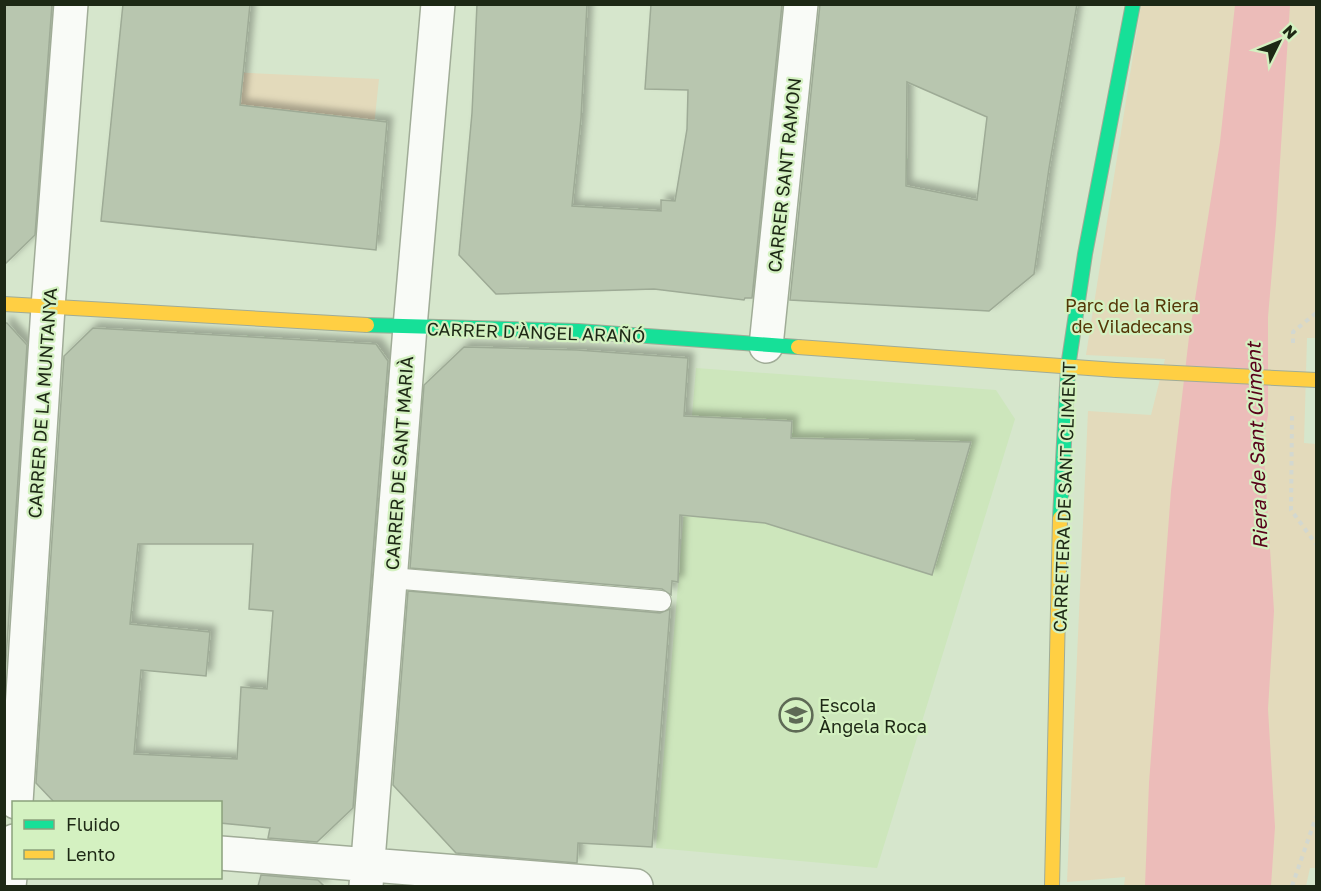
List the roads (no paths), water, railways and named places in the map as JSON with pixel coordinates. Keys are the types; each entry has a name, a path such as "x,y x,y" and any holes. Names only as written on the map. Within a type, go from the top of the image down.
{"street":[{"name":"CARRER DE LA MUNTANYA","path":"16,801 48,307 72,4"},
{"name":"CARRER DE SANT MARIÀ","path":"367,875 438,4"},
{"name":"CARRER SANT RAMON","path":"766,346 801,4"},
{"name":"CARRETERA DE SANT CLIMENT","path":"1052,886 1059,547 1068,367 1085,254 1133,4"},
{"name":"CARRER D'ÀNGEL ARAÑÓ","path":"4,304 410,327 578,331 1068,367 1317,380"},
{"path":"222,853 367,875 636,886"},
{"path":"9,886 12,858"}],"lane":[{"path":"391,578 661,601"}],"water":[{"name":"Riera de Sant Climent","path":"1235,5 1290,5 1268,317 1268,415 1263,440 1274,611 1268,709 1275,827 1271,886 1145,886 1149,783 1171,491 1189,337 1220,142"}],"place":[{"name":"Escola Àngela Roca","path":"796,715"}],"park label":[{"name":"Parc de la Riera de Viladecans","path":"1132,315"}]}
